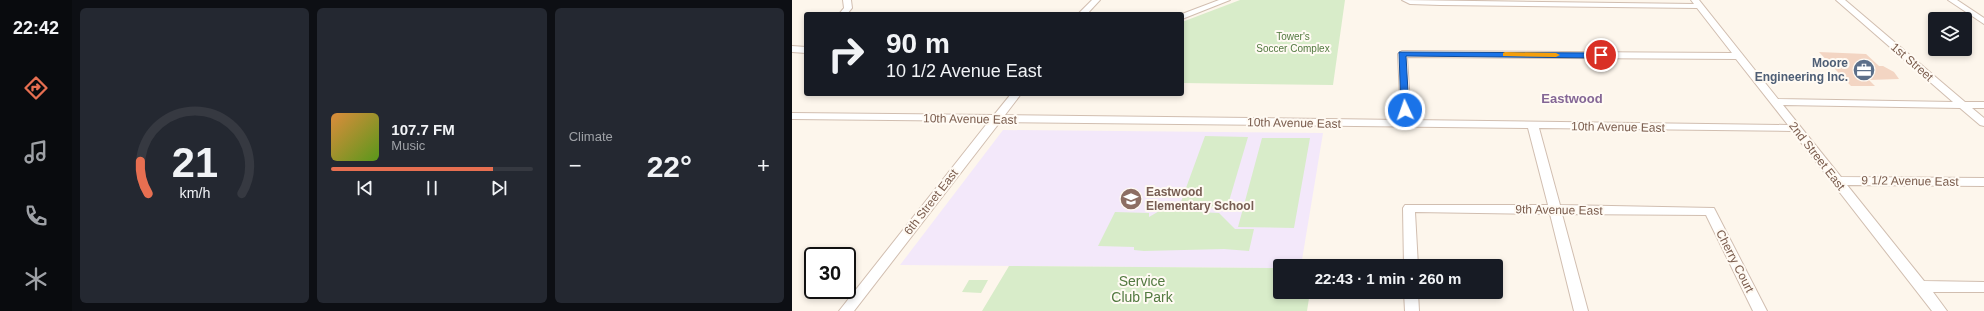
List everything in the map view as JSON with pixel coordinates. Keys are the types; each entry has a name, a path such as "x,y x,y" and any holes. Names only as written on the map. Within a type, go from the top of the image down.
{"street":[{"path":"845,12 848,8 847,0"},
{"path":"1084,12 1096,0"},
{"path":"1184,16 1226,0"},
{"path":"1406,0 1410,2 1440,3 1698,3"},
{"name":"1st Street","path":"1840,0 1984,123"},
{"path":"1952,0 1984,22"},
{"name":"2nd Street East","path":"1698,3 1774,102 1940,311"},
{"path":"794,50 804,43"},
{"path":"1406,124 1402,54 1739,56"},
{"name":"6th Street East","path":"846,311 1014,96"},
{"path":"1774,102 1984,105"},
{"name":"10th Avenue East","path":"792,116 1795,128"},
{"path":"1533,126 1581,311"},
{"name":"9 1/2 Avenue East","path":"1836,180 1984,182"},
{"name":"9th Avenue East","path":"1410,259 1409,208 1710,211"},
{"name":"Cherry Court","path":"1710,211 1760,311"},
{"path":"1920,286 1984,287"},
{"path":"1411,299 1412,311"}],"shaded area":[{"name":"Eastwood Elementary School","path":"1003,130 1323,133 1302,259 1273,259 1273,268 900,265"}],"green space":[{"name":"Tower's Soccer Complex","path":"1240,0 1345,0 1333,85 1184,83 1184,21"},
{"path":"1205,136 1248,137 1227,208 1179,207"},
{"path":"1262,138 1310,138 1294,228 1238,227"},
{"path":"1161,210 1219,213 1235,229 1254,229 1249,251 1224,249 1144,251 1134,250 1134,247 1098,246 1115,212 1149,213 1149,217"},
{"name":"Service Club Park","path":"1009,266 1273,268 1273,299 1309,299 1307,311 982,311"},
{"path":"969,280 988,280 981,293 962,292"}],"building":[{"name":"Moore Engineering Inc.","path":"1819,52 1866,54 1879,66 1883,66 1894,72 1899,79 1869,80 1875,86 1851,86"}],"slow traffic":[{"path":"1505,54 1556,55"}],"place":[{"name":"Moore Engineering Inc.","path":"1864,70"},
{"name":"Eastwood Elementary School","path":"1131,199"}],"district":[{"name":"Eastwood","path":"1572,98"}],"route":[{"path":"1405,110 1402,54 1601,55"}]}
